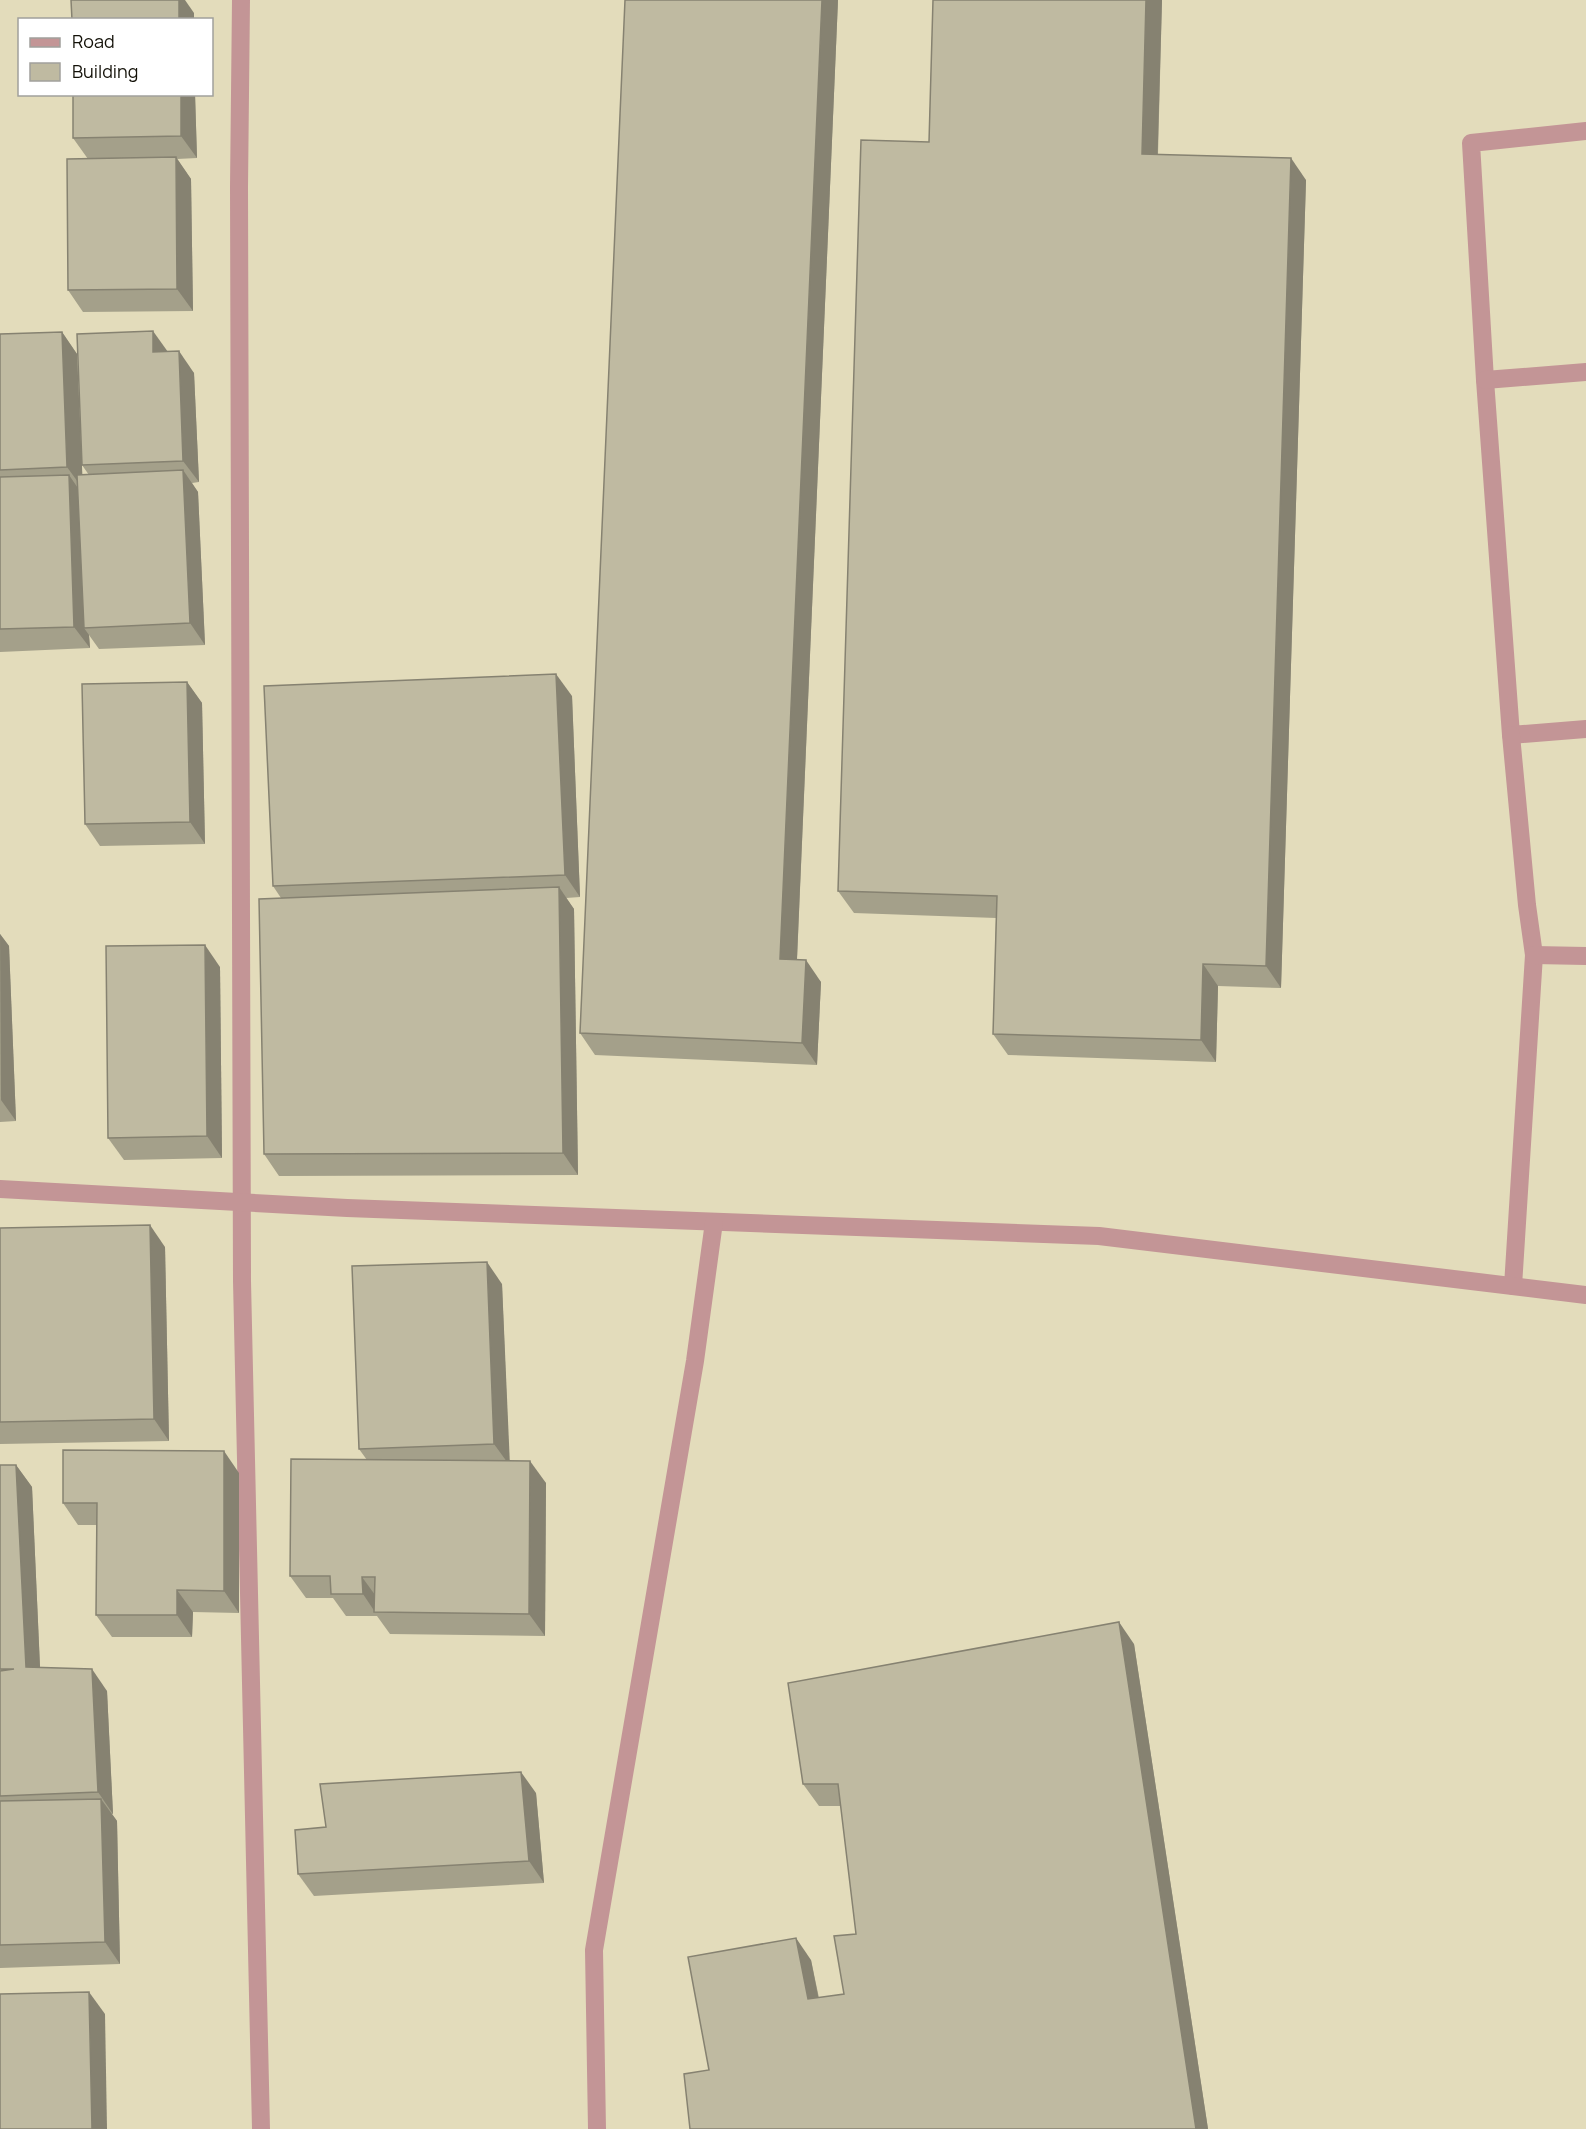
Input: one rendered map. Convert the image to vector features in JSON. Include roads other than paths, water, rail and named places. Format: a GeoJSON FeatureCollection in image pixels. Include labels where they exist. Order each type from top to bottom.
{"type":"FeatureCollection","features":[{"type":"Feature","properties":{"kind":"street"},"geometry":{"type":"LineString","coordinates":[[242,0],[239,187],[242,1203],[261,2129]]}},
{"type":"Feature","properties":{"kind":"street"},"geometry":{"type":"LineString","coordinates":[[1513,1286],[1534,955],[1511,735],[1485,380],[1471,143],[1586,130]]}},
{"type":"Feature","properties":{"kind":"street"},"geometry":{"type":"LineString","coordinates":[[1485,380],[1586,372]]}},
{"type":"Feature","properties":{"kind":"street"},"geometry":{"type":"LineString","coordinates":[[1511,735],[1586,729]]}},
{"type":"Feature","properties":{"kind":"street"},"geometry":{"type":"LineString","coordinates":[[1534,955],[1586,956]]}},
{"type":"Feature","properties":{"kind":"street"},"geometry":{"type":"LineString","coordinates":[[0,1189],[242,1203],[1099,1236],[1586,1295]]}},
{"type":"Feature","properties":{"kind":"street"},"geometry":{"type":"LineString","coordinates":[[597,2129],[594,1950],[695,1361],[714,1222]]}}]}
